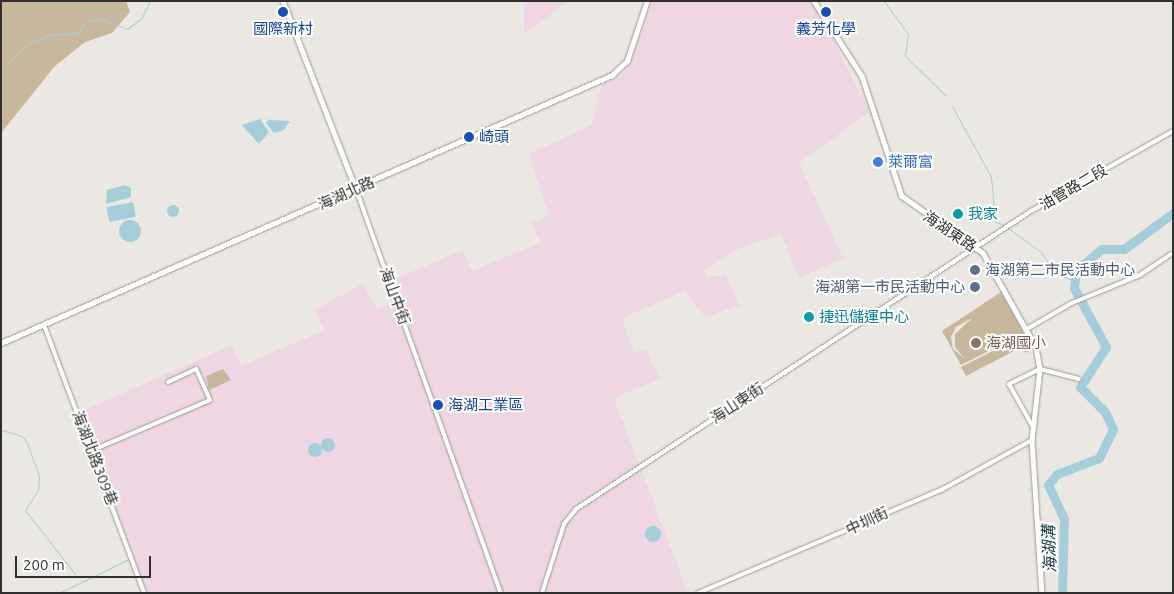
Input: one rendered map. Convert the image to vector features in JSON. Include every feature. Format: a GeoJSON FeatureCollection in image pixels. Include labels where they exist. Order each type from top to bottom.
{"type":"FeatureCollection","features":[{"type":"Feature","properties":{"kind":"street","name":"海山中街"},"geometry":{"type":"LineString","coordinates":[[283,1],[356,189],[501,593]]}},
{"type":"Feature","properties":{"kind":"street","name":"海湖北路"},"geometry":{"type":"LineString","coordinates":[[1,343],[356,189],[612,75],[627,62],[647,1]]}},
{"type":"Feature","properties":{"kind":"street","name":"海湖東路"},"geometry":{"type":"LineString","coordinates":[[814,1],[862,76],[902,196],[988,258],[1038,353],[1040,369],[1032,440],[1042,593]]}},
{"type":"Feature","properties":{"kind":"street","name":"油管路二段"},"geometry":{"type":"LineString","coordinates":[[976,248],[1173,131]]}},
{"type":"Feature","properties":{"kind":"street","name":"海山東街"},"geometry":{"type":"LineString","coordinates":[[542,593],[564,524],[576,508],[976,248]]}},
{"type":"Feature","properties":{"kind":"street"},"geometry":{"type":"LineString","coordinates":[[1025,330],[1086,296],[1127,282],[1173,253]]}},
{"type":"Feature","properties":{"kind":"street","name":"海湖北路309巷"},"geometry":{"type":"LineString","coordinates":[[44,325],[144,593]]}},
{"type":"Feature","properties":{"kind":"street"},"geometry":{"type":"LineString","coordinates":[[92,450],[210,400],[196,369],[168,382]]}},
{"type":"Feature","properties":{"kind":"street"},"geometry":{"type":"LineString","coordinates":[[1032,427],[1009,384],[1040,369],[1079,379]]}},
{"type":"Feature","properties":{"kind":"street","name":"中圳街"},"geometry":{"type":"LineString","coordinates":[[698,593],[941,490],[1032,440]]}},
{"type":"Feature","properties":{"kind":"shaded area"},"geometry":{"type":"Polygon","coordinates":[[[1,1],[126,1],[130,12],[112,33],[85,42],[55,66],[1,133],[1,1]]]}},
{"type":"Feature","properties":{"kind":"shaded area"},"geometry":{"type":"Polygon","coordinates":[[[524,1],[569,1],[524,34],[524,1]]]}},
{"type":"Feature","properties":{"kind":"shaded area","name":"海湖工業區"},"geometry":{"type":"Polygon","coordinates":[[[653,1],[808,1],[819,12],[870,112],[799,163],[843,258],[799,278],[781,234],[736,250],[705,270],[708,277],[726,275],[739,306],[705,317],[685,291],[622,318],[634,352],[646,350],[660,379],[614,398],[688,593],[147,593],[80,412],[232,345],[241,366],[324,330],[315,309],[363,284],[377,309],[393,302],[385,283],[463,250],[472,271],[540,243],[532,223],[549,215],[529,154],[592,125],[602,84],[620,77],[631,64],[653,1]]]}},
{"type":"Feature","properties":{"kind":"shaded area"},"geometry":{"type":"Polygon","coordinates":[[[1001,292],[1024,333],[961,365],[942,331],[1001,292]],[[972,318],[956,327],[951,337],[953,349],[965,359],[955,347],[955,334],[972,318]]]}},
{"type":"Feature","properties":{"kind":"shaded area"},"geometry":{"type":"Polygon","coordinates":[[[1025,335],[1033,349],[1026,353],[1019,339],[1012,342],[1016,350],[966,376],[961,367],[1025,335]]]}},
{"type":"Feature","properties":{"kind":"shaded area"},"geometry":{"type":"Polygon","coordinates":[[[223,369],[231,380],[209,390],[206,376],[223,369]]]}},
{"type":"Feature","properties":{"kind":"water"},"geometry":{"type":"Polygon","coordinates":[[[260,119],[269,132],[259,144],[242,125],[260,119]]]}},
{"type":"Feature","properties":{"kind":"water"},"geometry":{"type":"Polygon","coordinates":[[[269,119],[290,121],[284,130],[274,133],[266,123],[269,119]]]}},
{"type":"Feature","properties":{"kind":"water"},"geometry":{"type":"Polygon","coordinates":[[[125,185],[131,188],[131,197],[106,204],[107,190],[125,185]]]}},
{"type":"Feature","properties":{"kind":"water"},"geometry":{"type":"Polygon","coordinates":[[[133,202],[136,217],[109,222],[106,207],[133,202]]]}},
{"type":"Feature","properties":{"kind":"water"},"geometry":{"type":"Polygon","coordinates":[[[171,205],[175,205],[179,211],[175,217],[171,217],[167,213],[167,209],[171,205]]]}},
{"type":"Feature","properties":{"kind":"water"},"geometry":{"type":"Polygon","coordinates":[[[130,220],[140,227],[141,231],[134,241],[130,242],[120,235],[119,231],[126,221],[130,220]]]}},
{"type":"Feature","properties":{"kind":"water"},"geometry":{"type":"Polygon","coordinates":[[[328,438],[333,440],[335,445],[333,450],[328,452],[323,450],[321,445],[323,440],[328,438]]]}},
{"type":"Feature","properties":{"kind":"water"},"geometry":{"type":"Polygon","coordinates":[[[315,443],[320,445],[322,450],[320,455],[315,457],[310,455],[308,450],[310,445],[315,443]]]}},
{"type":"Feature","properties":{"kind":"water"},"geometry":{"type":"Polygon","coordinates":[[[650,526],[656,526],[661,531],[659,540],[650,542],[645,537],[645,531],[650,526]]]}},
{"type":"Feature","properties":{"kind":"waterway"},"geometry":{"type":"LineString","coordinates":[[1,70],[29,43],[48,35],[78,33],[85,21],[102,19],[127,29],[141,19],[150,1]]}},
{"type":"Feature","properties":{"kind":"waterway"},"geometry":{"type":"LineString","coordinates":[[884,1],[908,34],[905,56],[945,95]]}},
{"type":"Feature","properties":{"kind":"waterway"},"geometry":{"type":"LineString","coordinates":[[952,106],[991,177],[995,221],[1005,226]]}},
{"type":"Feature","properties":{"kind":"waterway","name":"海湖溝"},"geometry":{"type":"LineString","coordinates":[[1062,593],[1064,519],[1048,485],[1057,474],[1099,458],[1113,429],[1105,412],[1080,387],[1106,347],[1074,288],[1076,271],[1101,249],[1124,249],[1173,213]]}},
{"type":"Feature","properties":{"kind":"waterway"},"geometry":{"type":"LineString","coordinates":[[1008,228],[1041,252],[1056,274],[1075,281]]}},
{"type":"Feature","properties":{"kind":"waterway"},"geometry":{"type":"LineString","coordinates":[[1,430],[22,436],[27,443],[39,476],[38,490],[25,510],[75,574]]}},
{"type":"Feature","properties":{"kind":"waterway"},"geometry":{"type":"LineString","coordinates":[[59,593],[127,560]]}},
{"type":"Feature","properties":{"kind":"place","name":"國際新村"},"geometry":{"type":"Point","coordinates":[283,12]}},
{"type":"Feature","properties":{"kind":"place","name":"義芳化學"},"geometry":{"type":"Point","coordinates":[826,12]}},
{"type":"Feature","properties":{"kind":"place","name":"崎頭"},"geometry":{"type":"Point","coordinates":[469,137]}},
{"type":"Feature","properties":{"kind":"place","name":"萊爾富"},"geometry":{"type":"Point","coordinates":[878,162]}},
{"type":"Feature","properties":{"kind":"place","name":"我家"},"geometry":{"type":"Point","coordinates":[958,214]}},
{"type":"Feature","properties":{"kind":"place","name":"海湖第二市民活動中心"},"geometry":{"type":"Point","coordinates":[975,270]}},
{"type":"Feature","properties":{"kind":"place","name":"海湖第一市民活動中心"},"geometry":{"type":"Point","coordinates":[975,287]}},
{"type":"Feature","properties":{"kind":"place","name":"捷迅儲運中心"},"geometry":{"type":"Point","coordinates":[809,317]}},
{"type":"Feature","properties":{"kind":"place","name":"海湖國小"},"geometry":{"type":"Point","coordinates":[976,343]}},
{"type":"Feature","properties":{"kind":"place","name":"海湖工業區"},"geometry":{"type":"Point","coordinates":[438,405]}}]}
